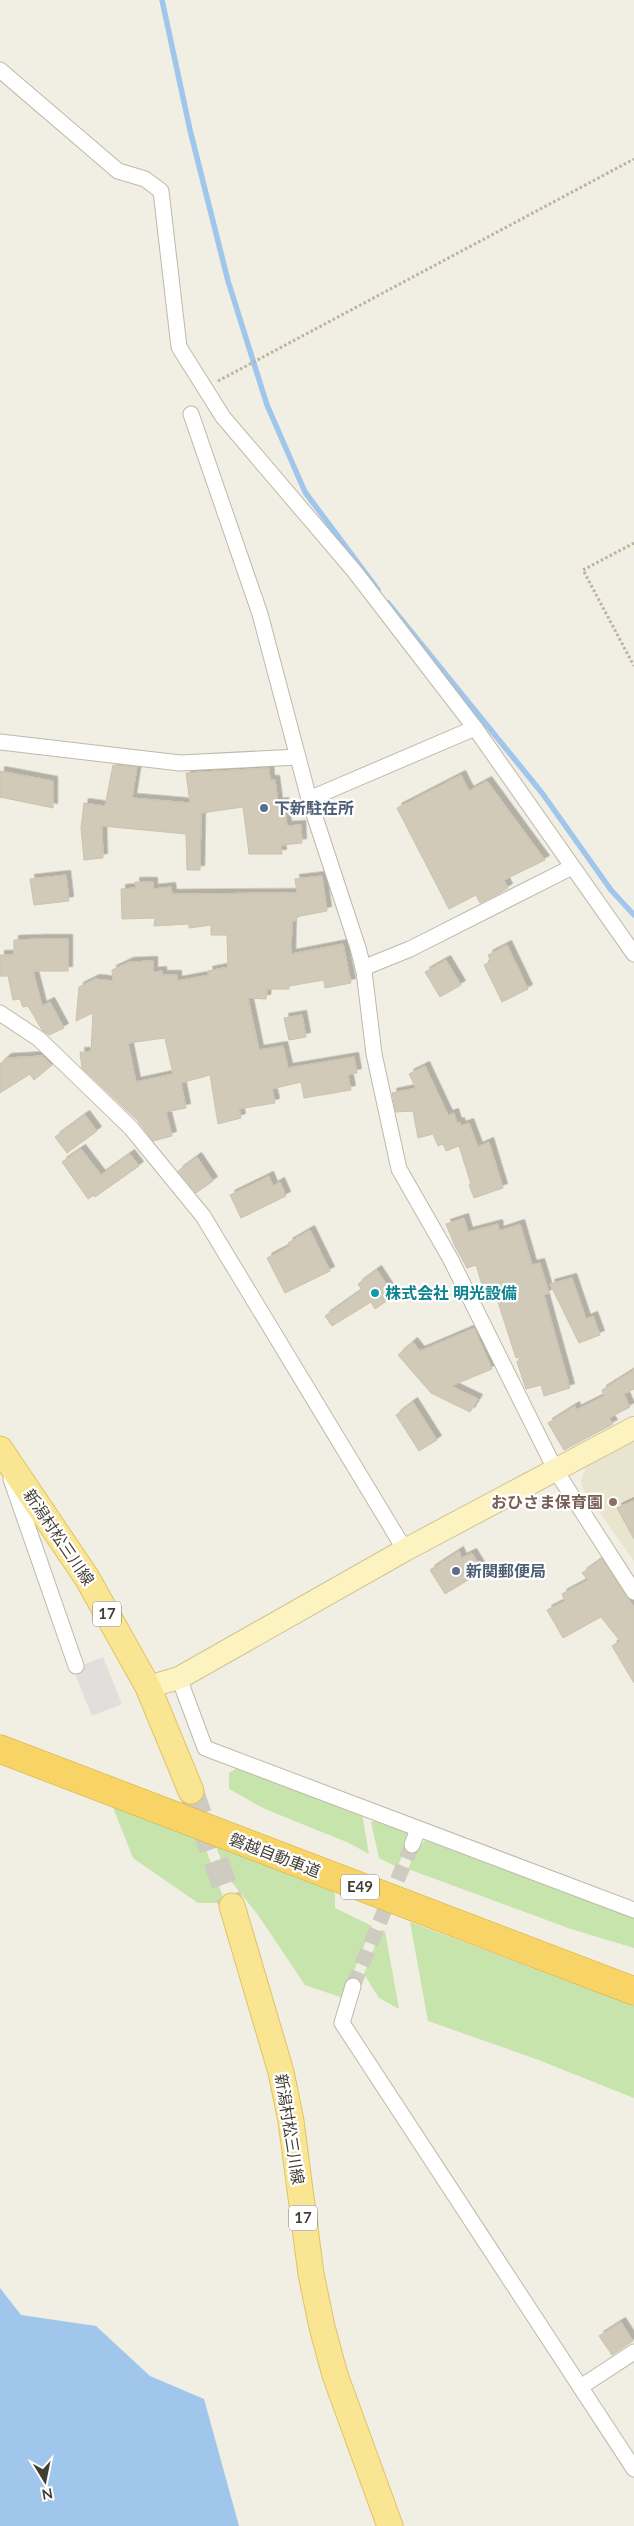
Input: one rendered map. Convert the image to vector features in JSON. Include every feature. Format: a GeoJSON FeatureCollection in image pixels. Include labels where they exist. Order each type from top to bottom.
{"type":"FeatureCollection","features":[{"type":"Feature","properties":{"kind":"highway","name":"磐越自動車道"},"geometry":{"type":"LineString","coordinates":[[0,1749],[634,1991]]}},
{"type":"Feature","properties":{"kind":"main road","name":"新潟村松三川線"},"geometry":{"type":"LineString","coordinates":[[1,1450],[87,1578],[148,1687],[190,1791]]}},
{"type":"Feature","properties":{"kind":"main road","name":"新潟村松三川線"},"geometry":{"type":"LineString","coordinates":[[232,1906],[281,2072],[291,2122],[311,2274],[322,2327],[335,2375],[390,2526]]}},
{"type":"Feature","properties":{"kind":"street"},"geometry":{"type":"LineString","coordinates":[[0,70],[118,171],[145,179],[160,192],[180,347],[223,417],[355,572],[475,728],[634,954]]}},
{"type":"Feature","properties":{"kind":"street"},"geometry":{"type":"LineString","coordinates":[[191,414],[260,614],[309,799],[363,968],[374,1054],[399,1169],[450,1258],[556,1471],[634,1592]]}},
{"type":"Feature","properties":{"kind":"street"},"geometry":{"type":"LineString","coordinates":[[309,799],[475,728]]}},
{"type":"Feature","properties":{"kind":"street"},"geometry":{"type":"LineString","coordinates":[[0,742],[180,763],[298,757]]}},
{"type":"Feature","properties":{"kind":"street"},"geometry":{"type":"LineString","coordinates":[[363,968],[410,949],[572,867]]}},
{"type":"Feature","properties":{"kind":"street"},"geometry":{"type":"LineString","coordinates":[[0,1013],[39,1039],[131,1128],[203,1216],[405,1550]]}},
{"type":"Feature","properties":{"kind":"street"},"geometry":{"type":"LineString","coordinates":[[148,1687],[179,1678],[405,1550],[634,1428]]}},
{"type":"Feature","properties":{"kind":"street"},"geometry":{"type":"LineString","coordinates":[[1,1450],[76,1666]]}},
{"type":"Feature","properties":{"kind":"street"},"geometry":{"type":"LineString","coordinates":[[179,1678],[205,1748],[634,1910]]}},
{"type":"Feature","properties":{"kind":"street"},"geometry":{"type":"LineString","coordinates":[[412,1845],[418,1829]]}},
{"type":"Feature","properties":{"kind":"street"},"geometry":{"type":"LineString","coordinates":[[353,1986],[342,2023],[582,2386],[634,2469]]}},
{"type":"Feature","properties":{"kind":"street"},"geometry":{"type":"LineString","coordinates":[[582,2386],[634,2352]]}},
{"type":"Feature","properties":{"kind":"path"},"geometry":{"type":"LineString","coordinates":[[205,388],[634,159]]}},
{"type":"Feature","properties":{"kind":"path"},"geometry":{"type":"LineString","coordinates":[[634,543],[583,570],[634,666]]}},
{"type":"Feature","properties":{"kind":"shaded area","name":"おひさま保育園"},"geometry":{"type":"Polygon","coordinates":[[[634,1441],[634,1561],[582,1487],[581,1481],[586,1467],[634,1441]]]}},
{"type":"Feature","properties":{"kind":"shaded area"},"geometry":{"type":"Polygon","coordinates":[[[103,1657],[122,1704],[92,1716],[73,1669],[103,1657]]]}},
{"type":"Feature","properties":{"kind":"green space"},"geometry":{"type":"Polygon","coordinates":[[[240,1766],[362,1814],[369,1854],[349,1843],[265,1809],[229,1789],[229,1773],[240,1766]]]}},
{"type":"Feature","properties":{"kind":"green space"},"geometry":{"type":"Polygon","coordinates":[[[109,1797],[202,1838],[225,1903],[198,1903],[133,1858],[109,1797]]]}},
{"type":"Feature","properties":{"kind":"green space"},"geometry":{"type":"Polygon","coordinates":[[[379,1820],[407,1830],[407,1846],[397,1867],[379,1858],[371,1822],[379,1820]]]}},
{"type":"Feature","properties":{"kind":"green space"},"geometry":{"type":"Polygon","coordinates":[[[213,1838],[330,1886],[335,1895],[335,1908],[372,1926],[343,1998],[305,1985],[258,1915],[227,1876],[213,1838]]]}},
{"type":"Feature","properties":{"kind":"green space"},"geometry":{"type":"Polygon","coordinates":[[[427,1838],[634,1916],[634,1948],[571,1929],[408,1869],[416,1850],[427,1838]]]}},
{"type":"Feature","properties":{"kind":"green space"},"geometry":{"type":"Polygon","coordinates":[[[410,1922],[634,2006],[634,2098],[536,2059],[428,2021],[410,1922]]]}},
{"type":"Feature","properties":{"kind":"green space"},"geometry":{"type":"Polygon","coordinates":[[[381,1930],[385,1931],[399,2009],[379,1998],[364,1974],[381,1930]]]}},
{"type":"Feature","properties":{"kind":"water"},"geometry":{"type":"Polygon","coordinates":[[[0,2288],[21,2315],[96,2326],[150,2376],[204,2399],[239,2526],[0,2526],[0,2288]]]}},
{"type":"Feature","properties":{"kind":"building"},"geometry":{"type":"Polygon","coordinates":[[[113,765],[137,767],[132,798],[190,803],[186,773],[269,768],[270,780],[275,780],[278,803],[284,802],[287,826],[301,825],[302,843],[281,845],[282,854],[249,854],[243,807],[201,813],[200,870],[187,870],[186,834],[102,826],[103,858],[84,860],[81,828],[84,803],[105,806],[113,765]]]}},
{"type":"Feature","properties":{"kind":"building"},"geometry":{"type":"Polygon","coordinates":[[[0,771],[53,781],[53,808],[0,797],[0,771]]]}},
{"type":"Feature","properties":{"kind":"building"},"geometry":{"type":"Polygon","coordinates":[[[461,775],[469,791],[487,781],[545,860],[504,880],[508,888],[496,895],[480,903],[476,895],[449,909],[397,808],[461,775]]]}},
{"type":"Feature","properties":{"kind":"building"},"geometry":{"type":"Polygon","coordinates":[[[66,875],[69,901],[34,905],[30,879],[66,875]]]}},
{"type":"Feature","properties":{"kind":"building"},"geometry":{"type":"Polygon","coordinates":[[[322,876],[327,911],[295,917],[295,921],[292,921],[291,954],[343,944],[351,983],[325,988],[324,980],[289,986],[289,989],[267,989],[266,999],[248,998],[259,1050],[283,1046],[288,1068],[354,1057],[357,1073],[348,1075],[351,1090],[304,1098],[301,1082],[272,1089],[275,1103],[239,1109],[241,1118],[218,1124],[210,1075],[181,1083],[186,1108],[166,1112],[172,1136],[153,1141],[138,1121],[82,1068],[80,1052],[91,1052],[93,1013],[76,1021],[79,987],[95,979],[113,981],[112,970],[129,962],[153,961],[153,972],[162,971],[162,975],[177,975],[177,981],[209,975],[208,971],[228,967],[227,935],[211,935],[211,925],[189,928],[189,924],[154,926],[155,918],[122,919],[121,889],[136,888],[135,882],[153,882],[153,889],[171,887],[172,894],[297,893],[295,879],[322,876]],[[165,1038],[128,1043],[136,1082],[173,1074],[165,1038]]]}},
{"type":"Feature","properties":{"kind":"building"},"geometry":{"type":"Polygon","coordinates":[[[68,939],[68,971],[33,971],[42,1006],[50,1002],[64,1028],[49,1035],[42,1030],[28,1006],[23,1007],[20,999],[13,1000],[8,976],[0,976],[0,955],[14,955],[14,940],[68,939]]]}},
{"type":"Feature","properties":{"kind":"building"},"geometry":{"type":"Polygon","coordinates":[[[507,945],[528,989],[502,1002],[484,965],[491,961],[488,955],[507,945]]]}},
{"type":"Feature","properties":{"kind":"building"},"geometry":{"type":"Polygon","coordinates":[[[446,960],[461,985],[440,997],[425,972],[446,960]]]}},
{"type":"Feature","properties":{"kind":"building"},"geometry":{"type":"Polygon","coordinates":[[[302,1015],[306,1037],[289,1040],[284,1018],[302,1015]]]}},
{"type":"Feature","properties":{"kind":"building"},"geometry":{"type":"Polygon","coordinates":[[[43,1056],[52,1065],[34,1080],[30,1074],[0,1093],[0,1064],[7,1058],[43,1056]]]}},
{"type":"Feature","properties":{"kind":"building"},"geometry":{"type":"Polygon","coordinates":[[[425,1066],[448,1115],[454,1113],[457,1123],[460,1122],[461,1126],[469,1123],[478,1147],[489,1142],[503,1188],[474,1198],[459,1146],[446,1151],[443,1144],[438,1146],[433,1134],[418,1138],[413,1111],[396,1112],[392,1093],[416,1088],[409,1074],[425,1066]]]}},
{"type":"Feature","properties":{"kind":"building"},"geometry":{"type":"Polygon","coordinates":[[[85,1115],[97,1131],[67,1153],[55,1137],[85,1115]]]}},
{"type":"Feature","properties":{"kind":"building"},"geometry":{"type":"Polygon","coordinates":[[[81,1149],[101,1175],[130,1154],[139,1166],[95,1197],[94,1195],[88,1199],[62,1162],[81,1149]]]}},
{"type":"Feature","properties":{"kind":"building"},"geometry":{"type":"Polygon","coordinates":[[[197,1157],[213,1181],[196,1193],[178,1171],[197,1157]]]}},
{"type":"Feature","properties":{"kind":"building"},"geometry":{"type":"Polygon","coordinates":[[[269,1176],[273,1186],[280,1182],[286,1196],[241,1218],[230,1195],[269,1176]]]}},
{"type":"Feature","properties":{"kind":"building"},"geometry":{"type":"Polygon","coordinates":[[[464,1218],[468,1232],[498,1224],[499,1231],[520,1224],[532,1265],[540,1263],[549,1293],[544,1295],[570,1388],[544,1396],[541,1385],[526,1389],[517,1362],[521,1356],[516,1358],[497,1299],[487,1302],[476,1265],[467,1268],[446,1224],[464,1218]]]}},
{"type":"Feature","properties":{"kind":"building"},"geometry":{"type":"Polygon","coordinates":[[[310,1230],[330,1271],[285,1293],[267,1258],[290,1246],[288,1243],[310,1230]]]}},
{"type":"Feature","properties":{"kind":"building","name":"株式会社 明光設備"},"geometry":{"type":"Polygon","coordinates":[[[377,1270],[394,1296],[375,1309],[371,1302],[332,1326],[325,1316],[362,1290],[358,1284],[377,1270]]]}},
{"type":"Feature","properties":{"kind":"building"},"geometry":{"type":"Polygon","coordinates":[[[572,1278],[586,1319],[593,1316],[600,1335],[579,1343],[550,1284],[572,1278]]]}},
{"type":"Feature","properties":{"kind":"building"},"geometry":{"type":"Polygon","coordinates":[[[474,1328],[492,1369],[451,1386],[478,1399],[470,1412],[431,1393],[398,1355],[413,1342],[420,1351],[474,1328]]]}},
{"type":"Feature","properties":{"kind":"building"},"geometry":{"type":"Polygon","coordinates":[[[634,1370],[634,1389],[624,1394],[630,1407],[609,1418],[613,1424],[564,1450],[548,1423],[575,1406],[576,1410],[604,1396],[602,1390],[634,1370]]]}},
{"type":"Feature","properties":{"kind":"building"},"geometry":{"type":"Polygon","coordinates":[[[413,1402],[437,1440],[419,1451],[396,1415],[413,1402]]]}},
{"type":"Feature","properties":{"kind":"building"},"geometry":{"type":"Polygon","coordinates":[[[634,1500],[634,1539],[617,1508],[634,1500]]]}},
{"type":"Feature","properties":{"kind":"building"},"geometry":{"type":"Polygon","coordinates":[[[459,1551],[462,1558],[472,1553],[483,1571],[445,1594],[430,1570],[459,1551]]]}},
{"type":"Feature","properties":{"kind":"building"},"geometry":{"type":"Polygon","coordinates":[[[602,1559],[634,1607],[634,1683],[612,1646],[620,1641],[601,1617],[563,1638],[547,1610],[565,1601],[562,1594],[588,1580],[582,1573],[602,1559]]]}},
{"type":"Feature","properties":{"kind":"building"},"geometry":{"type":"Polygon","coordinates":[[[621,2322],[633,2341],[612,2355],[599,2336],[621,2322]]]}},
{"type":"Feature","properties":{"kind":"waterway"},"geometry":{"type":"LineString","coordinates":[[162,0],[190,130],[228,281],[267,405],[305,492],[378,590]]}},
{"type":"Feature","properties":{"kind":"waterway"},"geometry":{"type":"LineString","coordinates":[[388,603],[542,793],[611,890],[634,915]]}},
{"type":"Feature","properties":{"kind":"tunnel"},"geometry":{"type":"LineString","coordinates":[[191,1791],[232,1906]]}},
{"type":"Feature","properties":{"kind":"tunnel"},"geometry":{"type":"LineString","coordinates":[[353,1986],[412,1845]]}},
{"type":"Feature","properties":{"kind":"place","name":"下新駐在所"},"geometry":{"type":"Point","coordinates":[264,808]}},
{"type":"Feature","properties":{"kind":"place","name":"株式会社 明光設備"},"geometry":{"type":"Point","coordinates":[375,1293]}},
{"type":"Feature","properties":{"kind":"place","name":"おひさま保育園"},"geometry":{"type":"Point","coordinates":[613,1502]}},
{"type":"Feature","properties":{"kind":"place","name":"新関郵便局"},"geometry":{"type":"Point","coordinates":[456,1571]}}]}
